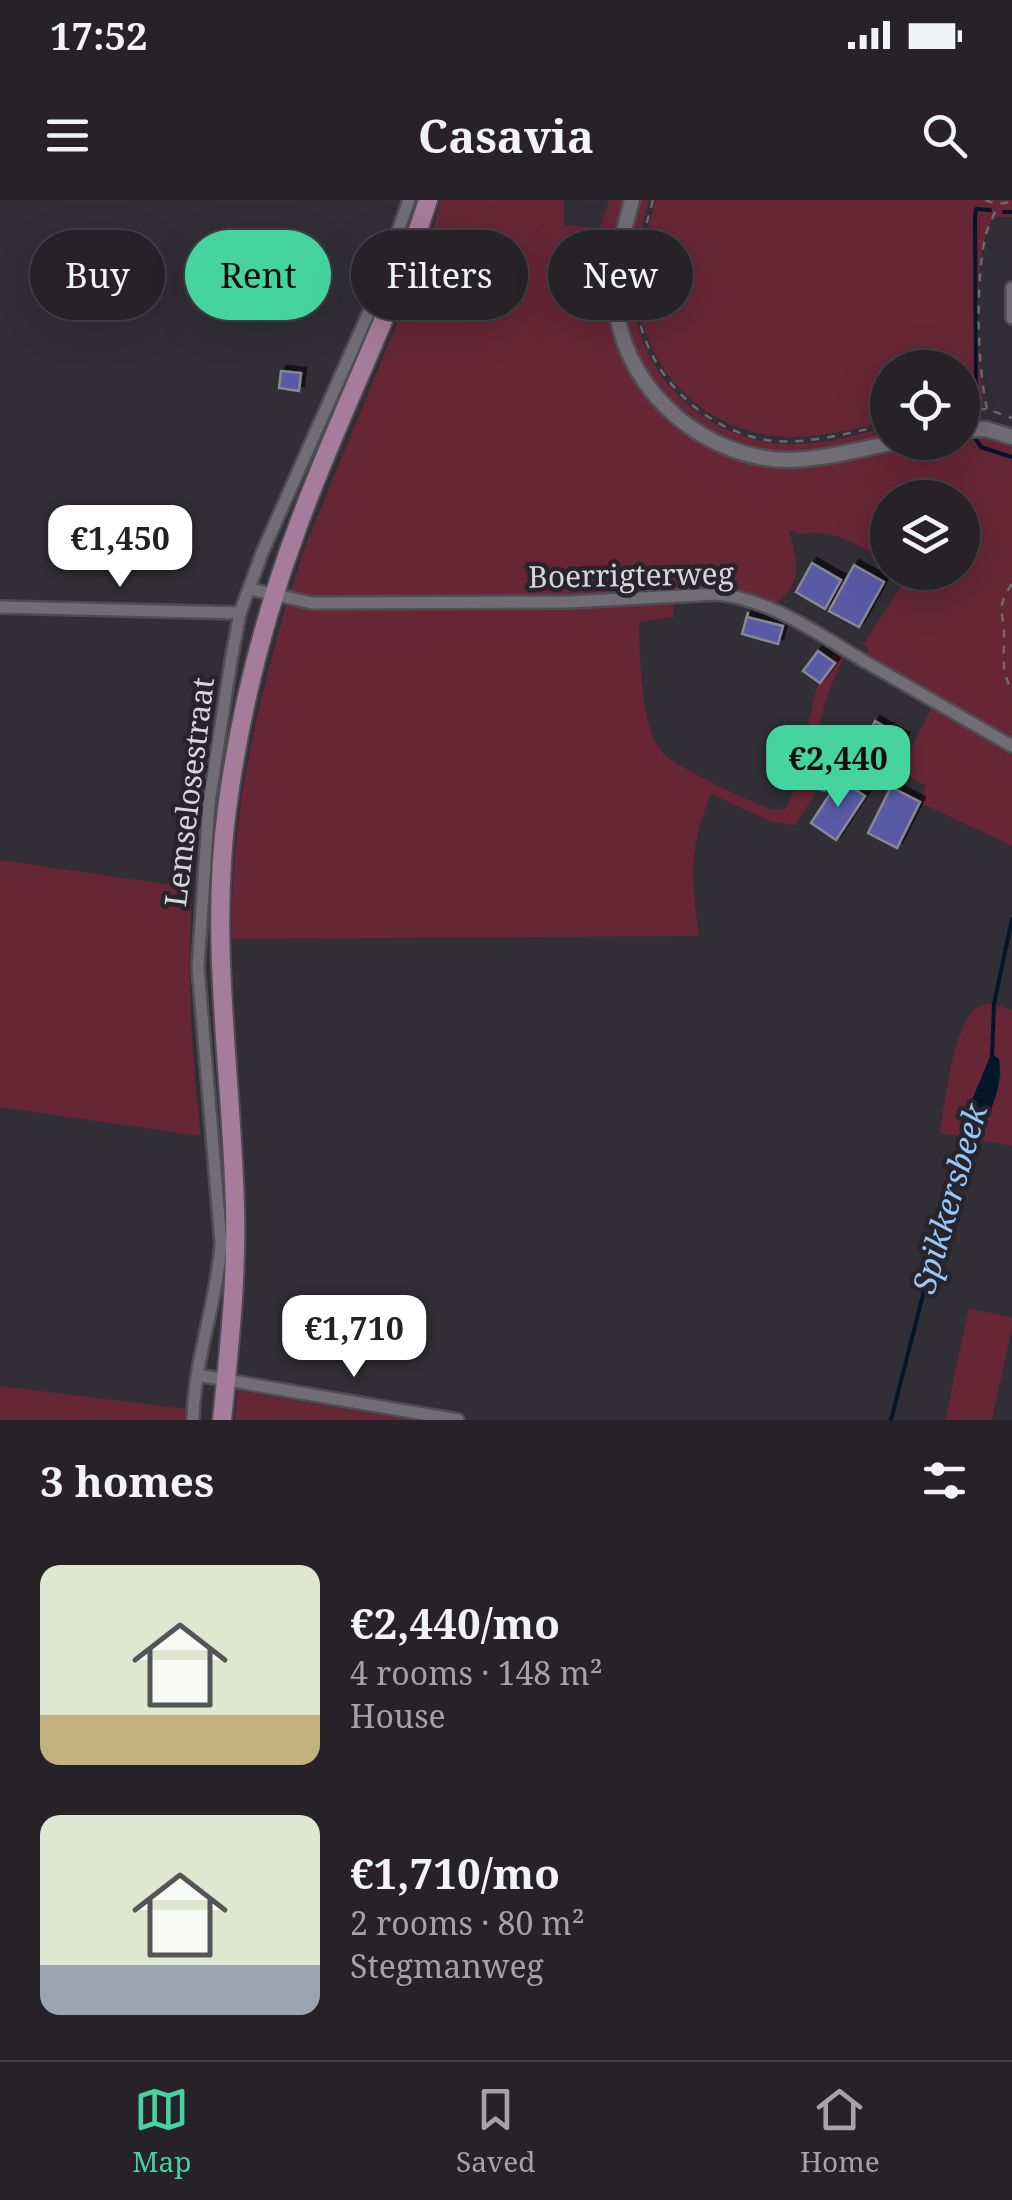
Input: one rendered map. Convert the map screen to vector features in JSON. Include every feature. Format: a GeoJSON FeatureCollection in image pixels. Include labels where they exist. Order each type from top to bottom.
{"type":"FeatureCollection","features":[{"type":"Feature","properties":{"kind":"main road"},"geometry":{"type":"LineString","coordinates":[[222,1420],[236,1223],[220,992],[222,853],[241,719],[273,595],[300,520],[392,302],[428,200]]}},
{"type":"Feature","properties":{"kind":"street","name":"Lemselosestraat"},"geometry":{"type":"LineString","coordinates":[[193,1420],[197,1375],[219,1274],[220,1243],[201,1030],[198,967],[202,889],[209,803],[240,613],[331,392],[372,305],[410,200]]}},
{"type":"Feature","properties":{"kind":"street"},"geometry":{"type":"LineString","coordinates":[[632,200],[616,266],[617,313],[632,359],[656,398],[676,417],[734,452],[768,458],[815,458],[870,447]]}},
{"type":"Feature","properties":{"kind":"street"},"geometry":{"type":"LineString","coordinates":[[1012,288],[1012,318]]}},
{"type":"Feature","properties":{"kind":"street"},"geometry":{"type":"LineString","coordinates":[[980,429],[1012,437]]}},
{"type":"Feature","properties":{"kind":"street","name":"Boerrigterweg"},"geometry":{"type":"LineString","coordinates":[[250,589],[312,603],[568,602],[738,596],[758,601],[1012,746]]}},
{"type":"Feature","properties":{"kind":"street"},"geometry":{"type":"LineString","coordinates":[[0,608],[240,613]]}},
{"type":"Feature","properties":{"kind":"street"},"geometry":{"type":"LineString","coordinates":[[197,1375],[458,1420]]}},
{"type":"Feature","properties":{"kind":"path"},"geometry":{"type":"LineString","coordinates":[[653,200],[636,263],[636,294],[650,352],[684,399],[721,424],[746,435],[774,440],[808,440],[870,428]]}},
{"type":"Feature","properties":{"kind":"path"},"geometry":{"type":"LineString","coordinates":[[985,200],[997,204],[1012,202]]}},
{"type":"Feature","properties":{"kind":"path"},"geometry":{"type":"LineString","coordinates":[[987,410],[980,376],[982,272],[987,230],[997,204]]}},
{"type":"Feature","properties":{"kind":"path"},"geometry":{"type":"LineString","coordinates":[[980,410],[1012,418]]}},
{"type":"Feature","properties":{"kind":"path"},"geometry":{"type":"LineString","coordinates":[[1012,585],[1002,599],[999,613],[1004,636],[1002,673],[1012,691]]}},
{"type":"Feature","properties":{"kind":"shaded area"},"geometry":{"type":"Polygon","coordinates":[[[440,200],[564,200],[564,225],[600,228],[609,200],[627,200],[623,230],[548,230],[548,320],[614,320],[667,416],[691,436],[721,452],[817,464],[870,454],[870,460],[980,460],[980,434],[1012,444],[1012,743],[864,657],[869,649],[863,645],[899,590],[980,590],[980,480],[870,480],[870,552],[836,536],[789,530],[795,579],[775,605],[751,596],[314,601],[290,593],[305,547],[398,320],[528,320],[528,230],[432,230],[440,200]]]}},
{"type":"Feature","properties":{"kind":"shaded area"},"geometry":{"type":"Polygon","coordinates":[[[638,200],[649,200],[642,230],[631,230],[638,200]]]}},
{"type":"Feature","properties":{"kind":"shaded area"},"geometry":{"type":"Polygon","coordinates":[[[656,200],[1012,200],[1012,217],[993,217],[981,256],[979,350],[870,350],[870,425],[801,437],[761,434],[734,425],[709,413],[669,376],[654,352],[643,320],[693,320],[693,230],[648,230],[656,200]]]}},
{"type":"Feature","properties":{"kind":"shaded area"},"geometry":{"type":"Polygon","coordinates":[[[625,320],[637,320],[647,350],[680,398],[729,431],[788,444],[870,432],[870,443],[805,455],[772,454],[739,446],[681,413],[639,361],[625,320]]]}},
{"type":"Feature","properties":{"kind":"shaded area"},"geometry":{"type":"Polygon","coordinates":[[[980,364],[984,407],[980,407],[980,364]]]}},
{"type":"Feature","properties":{"kind":"shaded area"},"geometry":{"type":"Polygon","coordinates":[[[673,599],[673,617],[639,622],[643,690],[655,741],[662,752],[681,766],[773,810],[785,809],[794,791],[818,681],[835,649],[845,655],[831,687],[819,732],[822,783],[795,825],[772,822],[711,794],[698,832],[693,864],[699,936],[232,939],[235,854],[246,770],[286,606],[408,607],[673,599]]]}},
{"type":"Feature","properties":{"kind":"shaded area"},"geometry":{"type":"Polygon","coordinates":[[[932,706],[1012,753],[1012,846],[919,802],[926,786],[900,772],[932,706]]]}},
{"type":"Feature","properties":{"kind":"shaded area"},"geometry":{"type":"Polygon","coordinates":[[[0,860],[192,888],[191,1013],[201,1136],[0,1107],[0,860]]]}},
{"type":"Feature","properties":{"kind":"shaded area"},"geometry":{"type":"Polygon","coordinates":[[[994,1004],[1012,1010],[1012,1146],[940,1133],[963,1027],[979,1006],[994,1004]],[[992,1054],[965,1116],[974,1125],[988,1117],[1001,1076],[999,1059],[992,1054]]]}},
{"type":"Feature","properties":{"kind":"shaded area"},"geometry":{"type":"Polygon","coordinates":[[[969,1309],[1012,1317],[1012,1328],[992,1420],[945,1420],[969,1309]]]}},
{"type":"Feature","properties":{"kind":"shaded area"},"geometry":{"type":"Polygon","coordinates":[[[0,1386],[186,1409],[184,1420],[0,1420],[0,1386]]]}},
{"type":"Feature","properties":{"kind":"shaded area"},"geometry":{"type":"Polygon","coordinates":[[[238,1390],[262,1395],[411,1420],[235,1420],[238,1390]]]}},
{"type":"Feature","properties":{"kind":"water"},"geometry":{"type":"Polygon","coordinates":[[[991,1054],[999,1059],[1000,1067],[994,1102],[988,1117],[965,1128],[965,1117],[991,1054]]]}},
{"type":"Feature","properties":{"kind":"building"},"geometry":{"type":"Polygon","coordinates":[[[281,371],[301,373],[299,391],[279,388],[281,371]]]}},
{"type":"Feature","properties":{"kind":"building"},"geometry":{"type":"Polygon","coordinates":[[[812,563],[841,580],[825,609],[796,592],[812,563]]]}},
{"type":"Feature","properties":{"kind":"building"},"geometry":{"type":"Polygon","coordinates":[[[854,565],[870,574],[870,590],[880,590],[859,627],[829,611],[854,565]]]}},
{"type":"Feature","properties":{"kind":"building"},"geometry":{"type":"Polygon","coordinates":[[[748,612],[747,617],[783,626],[778,644],[742,634],[748,612]]]}},
{"type":"Feature","properties":{"kind":"building"},"geometry":{"type":"Polygon","coordinates":[[[818,651],[835,663],[820,683],[803,671],[818,651]]]}},
{"type":"Feature","properties":{"kind":"building"},"geometry":{"type":"Polygon","coordinates":[[[875,721],[904,738],[898,752],[903,754],[890,779],[877,772],[889,748],[867,738],[875,721]]]}},
{"type":"Feature","properties":{"kind":"building"},"geometry":{"type":"Polygon","coordinates":[[[818,758],[832,761],[825,791],[811,787],[818,758]]]}},
{"type":"Feature","properties":{"kind":"building"},"geometry":{"type":"Polygon","coordinates":[[[840,779],[865,796],[836,840],[811,823],[840,779]]]}},
{"type":"Feature","properties":{"kind":"building"},"geometry":{"type":"Polygon","coordinates":[[[891,787],[920,802],[897,848],[868,833],[891,787]]]}},
{"type":"Feature","properties":{"kind":"waterway"},"geometry":{"type":"LineString","coordinates":[[976,350],[975,217],[976,209],[990,210]]}},
{"type":"Feature","properties":{"kind":"waterway"},"geometry":{"type":"LineString","coordinates":[[1004,212],[1012,212]]}},
{"type":"Feature","properties":{"kind":"waterway"},"geometry":{"type":"LineString","coordinates":[[980,446],[1012,457]]}},
{"type":"Feature","properties":{"kind":"waterway","name":"Spikkersbeek"},"geometry":{"type":"LineString","coordinates":[[992,1057],[994,1004],[1012,919]]}},
{"type":"Feature","properties":{"kind":"waterway","name":"Spikkersbeek"},"geometry":{"type":"LineString","coordinates":[[891,1420],[966,1127]]}}]}
